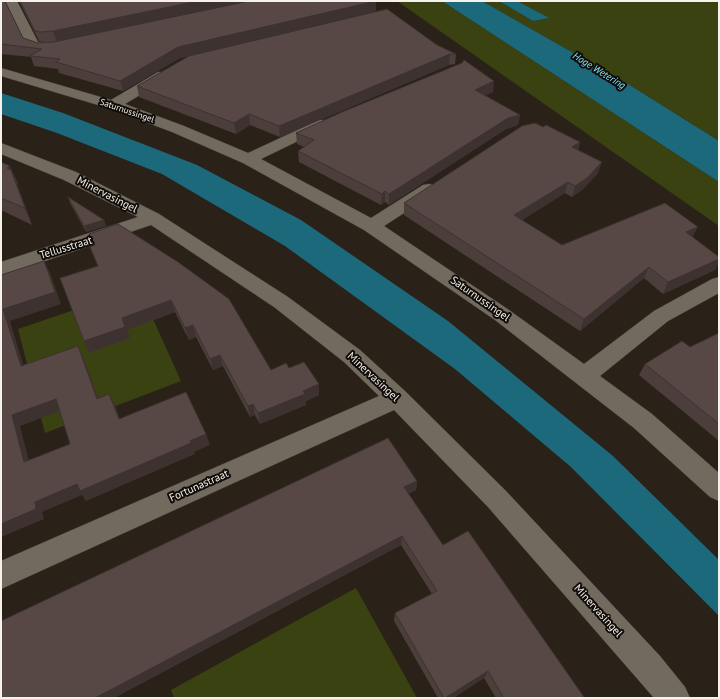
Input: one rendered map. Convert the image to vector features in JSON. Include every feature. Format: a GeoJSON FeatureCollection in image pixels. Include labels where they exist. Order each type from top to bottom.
{"type":"FeatureCollection","features":[{"type":"Feature","properties":{"kind":"street"},"geometry":{"type":"LineString","coordinates":[[10,1],[33,45],[42,48],[72,44]]}},
{"type":"Feature","properties":{"kind":"street"},"geometry":{"type":"LineString","coordinates":[[113,105],[172,70]]}},
{"type":"Feature","properties":{"kind":"street","name":"Saturnussingel"},"geometry":{"type":"LineString","coordinates":[[1,72],[113,105],[178,129],[249,159],[330,202],[371,226],[502,314],[643,421],[719,489]]}},
{"type":"Feature","properties":{"kind":"street"},"geometry":{"type":"LineString","coordinates":[[249,159],[273,146],[337,118]]}},
{"type":"Feature","properties":{"kind":"street","name":"Minervasingel"},"geometry":{"type":"LineString","coordinates":[[1,148],[70,176],[153,218],[281,302],[352,356],[497,499],[649,667],[674,698]]}},
{"type":"Feature","properties":{"kind":"street"},"geometry":{"type":"LineString","coordinates":[[371,226],[440,182]]}},
{"type":"Feature","properties":{"kind":"street","name":"Tellusstraat"},"geometry":{"type":"LineString","coordinates":[[1,268],[119,231],[153,218]]}},
{"type":"Feature","properties":{"kind":"street"},"geometry":{"type":"LineString","coordinates":[[584,377],[661,316],[719,284]]}},
{"type":"Feature","properties":{"kind":"street","name":"Fortunastraat"},"geometry":{"type":"LineString","coordinates":[[1,575],[396,398]]}},
{"type":"Feature","properties":{"kind":"green space"},"geometry":{"type":"Polygon","coordinates":[[[397,1],[442,1],[719,182],[719,226],[397,1]]]}},
{"type":"Feature","properties":{"kind":"green space"},"geometry":{"type":"Polygon","coordinates":[[[482,1],[499,1],[533,21],[548,18],[517,1],[719,1],[719,141],[628,84],[482,1]]]}},
{"type":"Feature","properties":{"kind":"green space"},"geometry":{"type":"Polygon","coordinates":[[[139,288],[181,381],[45,433],[18,329],[139,288]]]}},
{"type":"Feature","properties":{"kind":"green space"},"geometry":{"type":"Polygon","coordinates":[[[356,588],[417,698],[174,698],[171,690],[356,588]]]}},
{"type":"Feature","properties":{"kind":"water","name":"Hoge Wetering"},"geometry":{"type":"Polygon","coordinates":[[[442,1],[482,1],[628,84],[719,141],[719,182],[442,1]]]}},
{"type":"Feature","properties":{"kind":"water"},"geometry":{"type":"Polygon","coordinates":[[[499,1],[517,1],[549,18],[533,21],[499,1]]]}},
{"type":"Feature","properties":{"kind":"water"},"geometry":{"type":"Polygon","coordinates":[[[1,93],[63,113],[197,165],[301,220],[448,321],[613,456],[719,560],[719,616],[571,467],[455,369],[285,246],[162,174],[57,133],[1,114],[1,93]]]}},
{"type":"Feature","properties":{"kind":"building"},"geometry":{"type":"Polygon","coordinates":[[[1,1],[5,1],[23,38],[38,43],[54,42],[249,1],[376,1],[178,47],[120,81],[56,62],[60,59],[30,56],[42,49],[1,44],[1,1]]]}},
{"type":"Feature","properties":{"kind":"building"},"geometry":{"type":"Polygon","coordinates":[[[20,1],[198,1],[53,31],[40,32],[35,31],[20,1]]]}},
{"type":"Feature","properties":{"kind":"building"},"geometry":{"type":"Polygon","coordinates":[[[387,9],[437,45],[456,54],[450,54],[279,126],[249,114],[234,123],[137,86],[189,56],[387,9]]]}},
{"type":"Feature","properties":{"kind":"building"},"geometry":{"type":"Polygon","coordinates":[[[464,60],[494,81],[475,90],[520,115],[508,118],[389,194],[385,191],[382,194],[298,151],[314,140],[296,133],[342,112],[462,63],[464,60]]]}},
{"type":"Feature","properties":{"kind":"building"},"geometry":{"type":"Polygon","coordinates":[[[535,123],[543,127],[546,125],[580,142],[572,147],[602,162],[587,178],[575,186],[568,182],[514,215],[562,245],[665,203],[698,227],[686,232],[719,257],[719,259],[668,282],[649,267],[584,319],[404,203],[522,126],[535,123]]]}},
{"type":"Feature","properties":{"kind":"building"},"geometry":{"type":"Polygon","coordinates":[[[1,162],[10,166],[7,168],[11,170],[25,208],[1,198],[1,162]]]}},
{"type":"Feature","properties":{"kind":"building"},"geometry":{"type":"Polygon","coordinates":[[[68,197],[104,220],[84,226],[68,197]]]}},
{"type":"Feature","properties":{"kind":"building"},"geometry":{"type":"Polygon","coordinates":[[[118,224],[178,262],[229,299],[271,370],[286,363],[289,368],[304,362],[319,384],[303,391],[305,394],[258,413],[253,404],[248,406],[220,355],[210,359],[193,325],[185,328],[171,300],[122,318],[125,327],[84,341],[60,278],[98,266],[90,247],[95,245],[89,234],[118,224]]]}},
{"type":"Feature","properties":{"kind":"building"},"geometry":{"type":"Polygon","coordinates":[[[44,261],[55,292],[3,309],[21,366],[78,346],[97,399],[109,394],[119,419],[186,392],[206,434],[190,441],[191,443],[80,491],[77,484],[35,502],[36,509],[1,524],[1,275],[44,261]],[[56,399],[12,415],[24,462],[70,444],[56,399]]]}},
{"type":"Feature","properties":{"kind":"building"},"geometry":{"type":"Polygon","coordinates":[[[719,333],[719,424],[645,364],[682,341],[690,347],[719,333]]]}},
{"type":"Feature","properties":{"kind":"building"},"geometry":{"type":"Polygon","coordinates":[[[388,438],[417,481],[404,487],[443,545],[468,531],[584,697],[583,698],[504,698],[488,671],[444,698],[395,613],[437,591],[402,536],[95,698],[2,698],[1,621],[388,438]]]}}]}
